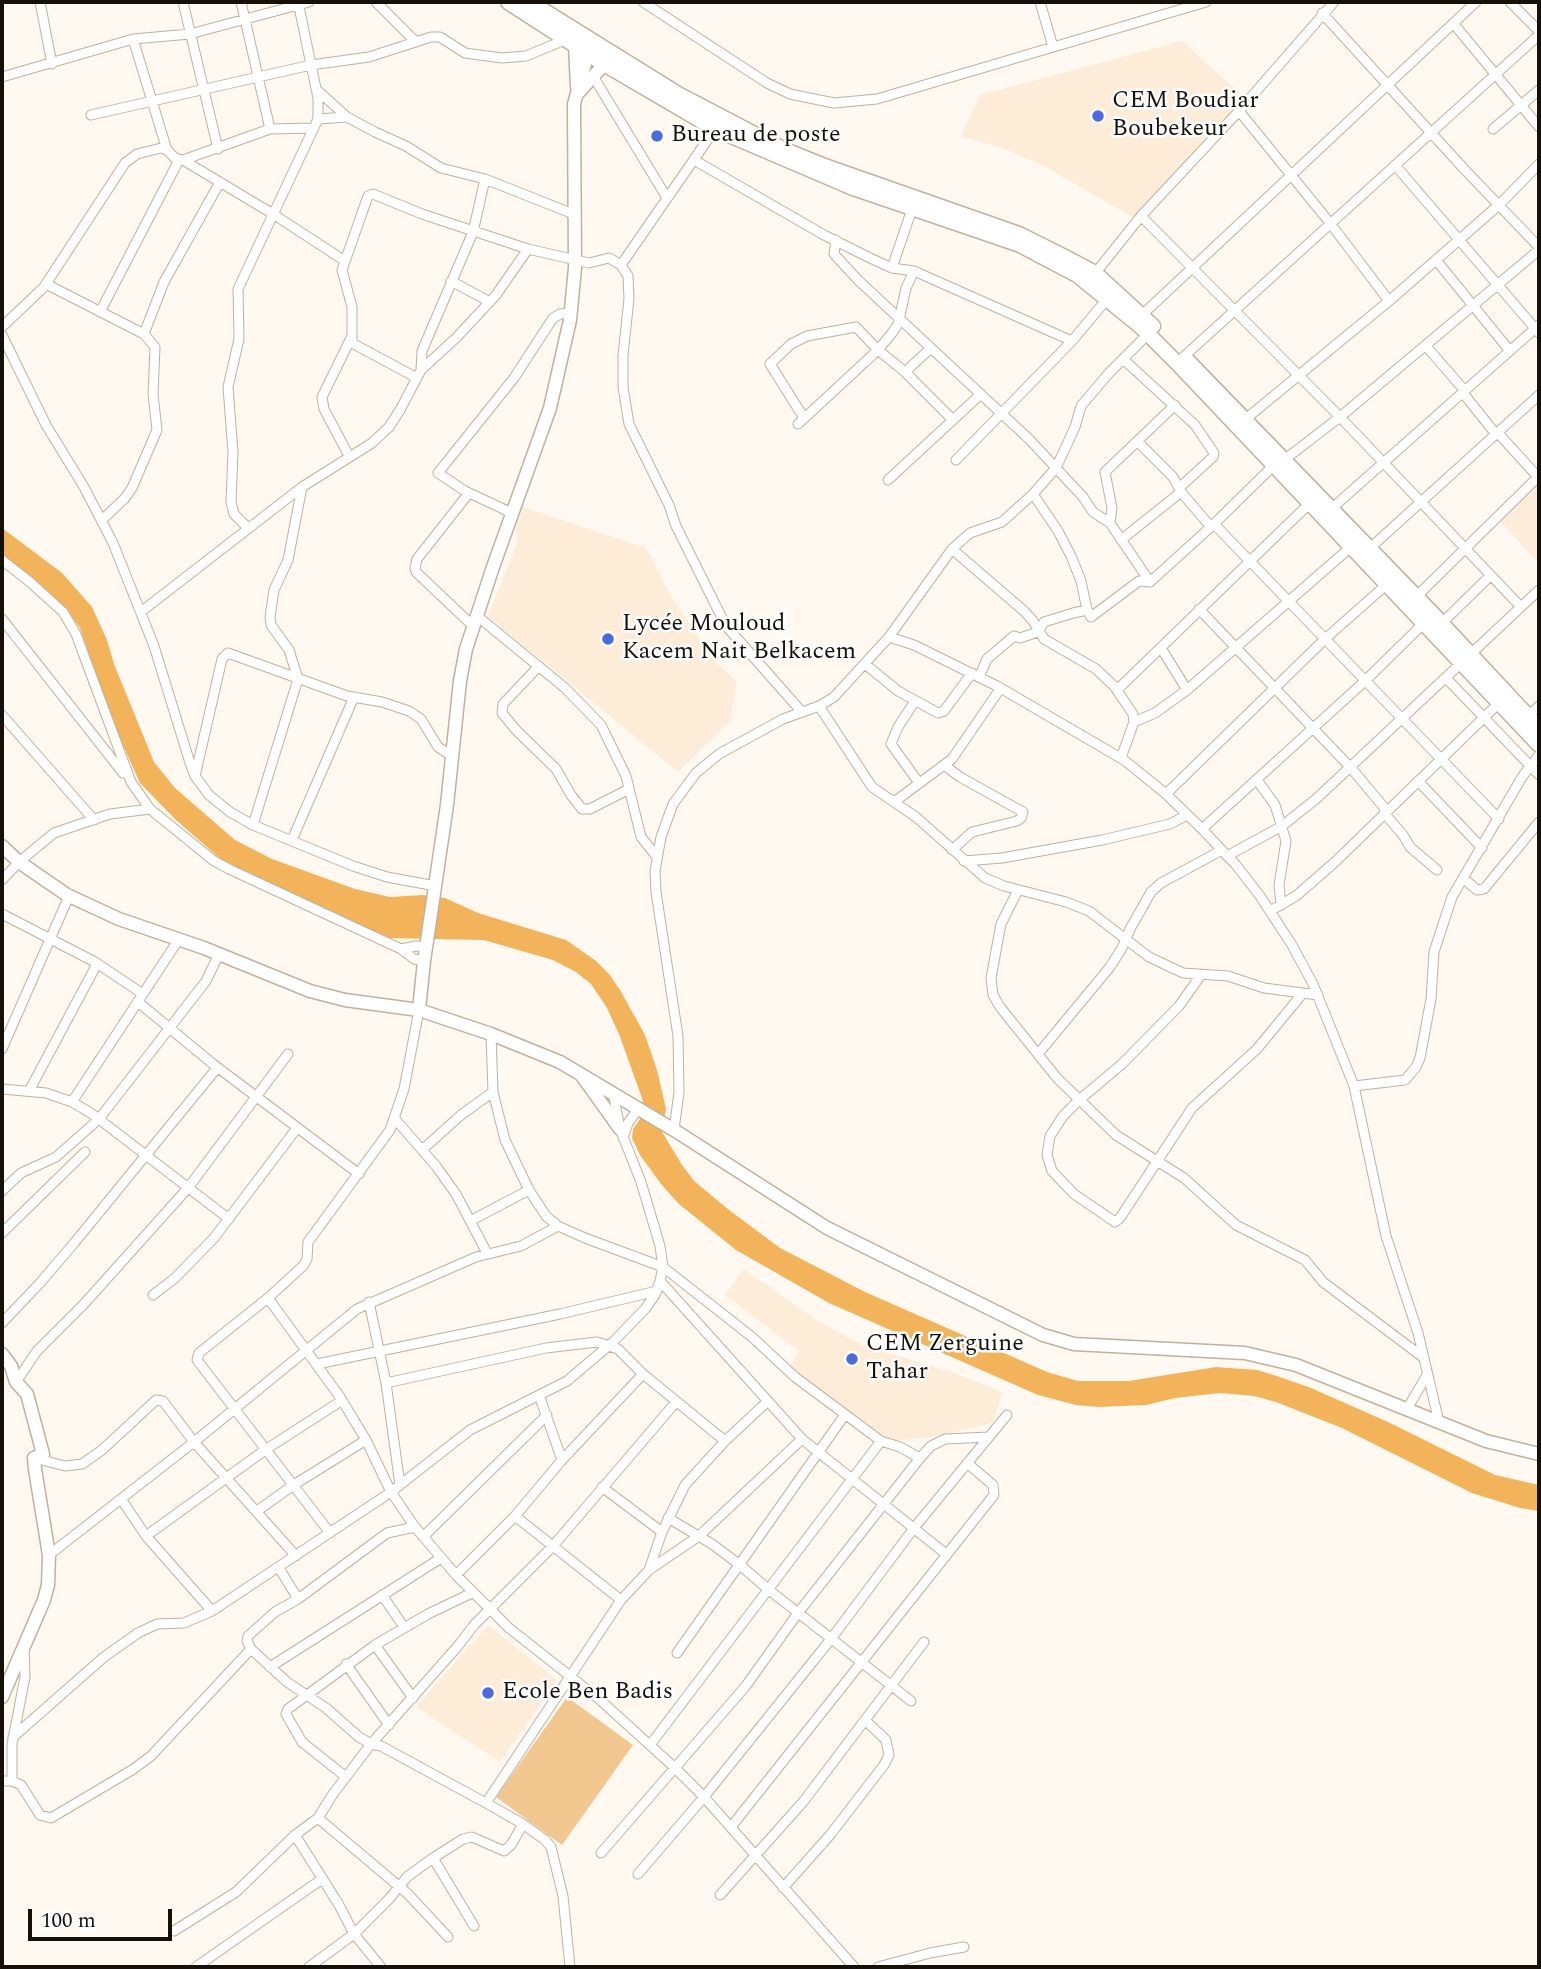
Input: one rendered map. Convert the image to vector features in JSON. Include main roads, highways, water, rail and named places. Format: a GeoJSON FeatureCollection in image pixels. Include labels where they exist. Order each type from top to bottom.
{"type":"FeatureCollection","features":[{"type":"Feature","properties":{"kind":"main road"},"geometry":{"type":"LineString","coordinates":[[508,2],[581,45],[785,150],[1020,245],[1091,278],[1142,315],[1240,424],[1416,597],[1499,704],[1529,716],[1539,745]]}},
{"type":"Feature","properties":{"kind":"main road"},"geometry":{"type":"LineString","coordinates":[[530,2],[581,45]]}},
{"type":"Feature","properties":{"kind":"main road"},"geometry":{"type":"LineString","coordinates":[[419,1010],[460,681],[474,621],[550,408],[564,355],[571,313],[575,259],[574,104],[581,45]]}},
{"type":"Feature","properties":{"kind":"main road"},"geometry":{"type":"LineString","coordinates":[[577,91],[609,58]]}},
{"type":"Feature","properties":{"kind":"main road"},"geometry":{"type":"LineString","coordinates":[[609,58],[715,129],[808,170],[914,203]]}},
{"type":"Feature","properties":{"kind":"main road"},"geometry":{"type":"LineString","coordinates":[[1091,278],[1107,299],[1180,360]]}},
{"type":"Feature","properties":{"kind":"main road"},"geometry":{"type":"LineString","coordinates":[[1279,463],[1310,503],[1386,584],[1432,620]]}},
{"type":"Feature","properties":{"kind":"main road"},"geometry":{"type":"LineString","coordinates":[[1465,659],[1539,728]]}},
{"type":"Feature","properties":{"kind":"main road"},"geometry":{"type":"LineString","coordinates":[[2,846],[19,862],[69,896],[119,919],[180,939],[310,991],[345,1000],[419,1010],[491,1034],[579,1072],[827,1228],[1043,1335],[1074,1344],[1245,1353],[1296,1365],[1486,1441],[1539,1454]]}},
{"type":"Feature","properties":{"kind":"main road"},"geometry":{"type":"LineString","coordinates":[[579,1072],[622,1133]]}},
{"type":"Feature","properties":{"kind":"main road"},"geometry":{"type":"LineString","coordinates":[[2,1354],[11,1366],[16,1382],[26,1394],[43,1454],[34,1458],[49,1555],[48,1585],[2,1698]]}},
{"type":"Feature","properties":{"kind":"place","name":"CEM Boudiar Boubekeur"},"geometry":{"type":"Point","coordinates":[1098,116]}},
{"type":"Feature","properties":{"kind":"place","name":"Bureau de poste"},"geometry":{"type":"Point","coordinates":[657,136]}},
{"type":"Feature","properties":{"kind":"place","name":"Lycée Mouloud Kacem Nait Belkacem"},"geometry":{"type":"Point","coordinates":[608,639]}},
{"type":"Feature","properties":{"kind":"place","name":"CEM Zerguine Tahar"},"geometry":{"type":"Point","coordinates":[852,1359]}},
{"type":"Feature","properties":{"kind":"place","name":"Ecole Ben Badis"},"geometry":{"type":"Point","coordinates":[488,1693]}}]}
